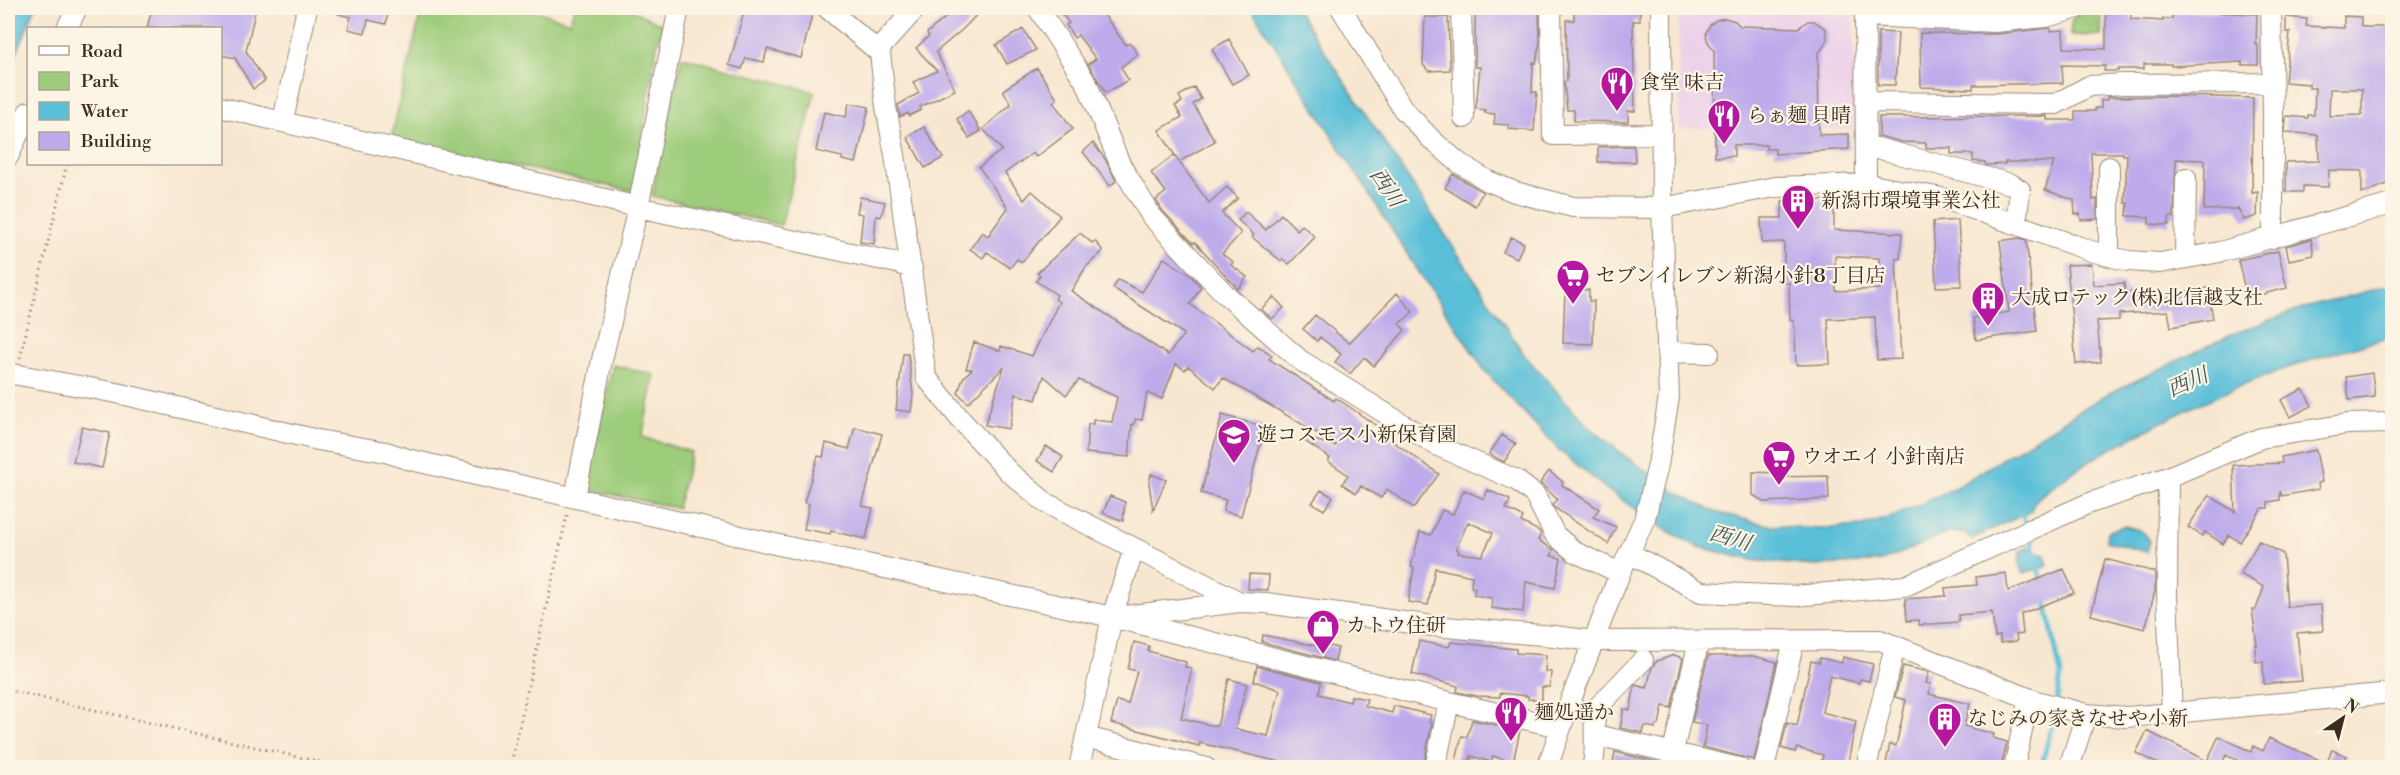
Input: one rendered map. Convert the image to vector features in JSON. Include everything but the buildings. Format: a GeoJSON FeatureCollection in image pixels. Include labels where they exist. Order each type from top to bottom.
{"type":"FeatureCollection","features":[{"type":"Feature","properties":{"kind":"street"},"geometry":{"type":"LineString","coordinates":[[68,27],[77,8]]}},
{"type":"Feature","properties":{"kind":"street"},"geometry":{"type":"LineString","coordinates":[[283,121],[307,8]]}},
{"type":"Feature","properties":{"kind":"street"},"geometry":{"type":"LineString","coordinates":[[575,497],[602,360],[638,207],[679,8]]}},
{"type":"Feature","properties":{"kind":"street"},"geometry":{"type":"LineString","coordinates":[[827,8],[880,53],[926,378],[1009,472],[1046,503],[1240,602]]}},
{"type":"Feature","properties":{"kind":"street"},"geometry":{"type":"LineString","coordinates":[[878,50],[916,8]]}},
{"type":"Feature","properties":{"kind":"street"},"geometry":{"type":"LineString","coordinates":[[1038,8],[1087,84],[1120,164],[1152,217],[1224,293],[1300,360],[1436,445],[1516,480],[1535,495],[1555,535],[1575,552],[1620,573]]}},
{"type":"Feature","properties":{"kind":"street"},"geometry":{"type":"LineString","coordinates":[[1341,8],[1403,109],[1432,140],[1459,163],[1497,184],[1545,201],[1573,207],[1662,208],[1775,187],[1866,184],[1942,198],[2109,256],[2128,261],[2160,262],[2220,252],[2392,204]]}},
{"type":"Feature","properties":{"kind":"street"},"geometry":{"type":"LineString","coordinates":[[1461,8],[1464,118]]}},
{"type":"Feature","properties":{"kind":"street"},"geometry":{"type":"LineString","coordinates":[[1551,8],[1553,135],[1662,134]]}},
{"type":"Feature","properties":{"kind":"street"},"geometry":{"type":"LineString","coordinates":[[1547,768],[1560,727],[1620,573],[1645,518],[1658,465],[1669,397],[1662,208],[1661,8]]}},
{"type":"Feature","properties":{"kind":"street"},"geometry":{"type":"LineString","coordinates":[[1866,184],[1865,12],[1995,22],[2046,17],[2078,8]]}},
{"type":"Feature","properties":{"kind":"street"},"geometry":{"type":"LineString","coordinates":[[2271,8],[2273,237]]}},
{"type":"Feature","properties":{"kind":"street"},"geometry":{"type":"LineString","coordinates":[[1865,102],[2056,104],[2090,86],[2272,83]]}},
{"type":"Feature","properties":{"kind":"street"},"geometry":{"type":"LineString","coordinates":[[222,107],[638,207],[885,260],[912,268]]}},
{"type":"Feature","properties":{"kind":"street"},"geometry":{"type":"LineString","coordinates":[[8,157],[27,114]]}},
{"type":"Feature","properties":{"kind":"street"},"geometry":{"type":"LineString","coordinates":[[1866,145],[2011,184],[2020,190],[2016,224]]}},
{"type":"Feature","properties":{"kind":"street"},"geometry":{"type":"LineString","coordinates":[[2109,167],[2109,256]]}},
{"type":"Feature","properties":{"kind":"street"},"geometry":{"type":"LineString","coordinates":[[2184,258],[2186,178]]}},
{"type":"Feature","properties":{"kind":"street"},"geometry":{"type":"LineString","coordinates":[[1667,352],[1709,353]]}},
{"type":"Feature","properties":{"kind":"street"},"geometry":{"type":"LineString","coordinates":[[11,374],[117,393],[788,547],[1112,617],[1449,702],[1560,727]]}},
{"type":"Feature","properties":{"kind":"street"},"geometry":{"type":"LineString","coordinates":[[1629,553],[1701,592],[1795,596],[1905,586],[2087,504],[2168,477],[2261,438],[2348,424],[2392,423]]}},
{"type":"Feature","properties":{"kind":"street"},"geometry":{"type":"LineString","coordinates":[[2168,477],[2167,594],[2172,714]]}},
{"type":"Feature","properties":{"kind":"street"},"geometry":{"type":"LineString","coordinates":[[1079,768],[1112,617],[1134,549]]}},
{"type":"Feature","properties":{"kind":"street"},"geometry":{"type":"LineString","coordinates":[[1112,617],[1240,602],[1266,603],[1433,626],[1594,641],[1880,640],[2032,700],[2082,713],[2127,717],[2392,693]]}},
{"type":"Feature","properties":{"kind":"street"},"geometry":{"type":"LineString","coordinates":[[1671,760],[1699,641]]}},
{"type":"Feature","properties":{"kind":"street"},"geometry":{"type":"LineString","coordinates":[[1764,768],[1794,641]]}},
{"type":"Feature","properties":{"kind":"street"},"geometry":{"type":"LineString","coordinates":[[1866,768],[1895,646]]}},
{"type":"Feature","properties":{"kind":"street"},"geometry":{"type":"LineString","coordinates":[[1592,768],[1596,710],[1643,660]]}},
{"type":"Feature","properties":{"kind":"street"},"geometry":{"type":"LineString","coordinates":[[2014,768],[2032,700]]}},
{"type":"Feature","properties":{"kind":"street"},"geometry":{"type":"LineString","coordinates":[[1435,768],[1449,702]]}},
{"type":"Feature","properties":{"kind":"street"},"geometry":{"type":"LineString","coordinates":[[2069,768],[2082,713]]}},
{"type":"Feature","properties":{"kind":"street"},"geometry":{"type":"LineString","coordinates":[[1596,735],[1671,760],[1739,768]]}},
{"type":"Feature","properties":{"kind":"street"},"geometry":{"type":"LineString","coordinates":[[1086,737],[1206,768]]}},
{"type":"Feature","properties":{"kind":"path"},"geometry":{"type":"LineString","coordinates":[[8,418],[11,374],[67,165]]}},
{"type":"Feature","properties":{"kind":"path"},"geometry":{"type":"LineString","coordinates":[[510,768],[564,521],[575,497]]}},
{"type":"Feature","properties":{"kind":"path"},"geometry":{"type":"LineString","coordinates":[[8,690],[346,768]]}},
{"type":"Feature","properties":{"kind":"shaded area"},"geometry":{"type":"Polygon","coordinates":[[[1678,8],[1854,8],[1854,129],[1679,128],[1678,8]]]}},
{"type":"Feature","properties":{"kind":"green space"},"geometry":{"type":"Polygon","coordinates":[[[422,8],[527,8],[570,22],[574,8],[627,8],[663,25],[657,44],[633,191],[391,139],[422,8]]]}},
{"type":"Feature","properties":{"kind":"green space"},"geometry":{"type":"Polygon","coordinates":[[[2102,9],[2101,36],[2070,35],[2072,19],[2089,11],[2102,9]]]}},
{"type":"Feature","properties":{"kind":"green space"},"geometry":{"type":"Polygon","coordinates":[[[682,57],[815,92],[781,225],[652,196],[682,57]]]}},
{"type":"Feature","properties":{"kind":"green space"},"geometry":{"type":"Polygon","coordinates":[[[613,365],[655,375],[642,437],[691,452],[677,508],[585,489],[613,365]]]}},
{"type":"Feature","properties":{"kind":"water"},"geometry":{"type":"Polygon","coordinates":[[[8,8],[35,8],[27,27],[8,75],[8,8]]]}},
{"type":"Feature","properties":{"kind":"water","name":"西川"},"geometry":{"type":"Polygon","coordinates":[[[1251,8],[1296,8],[1525,356],[1587,425],[1624,455],[1678,493],[1715,512],[1768,525],[1820,529],[1862,526],[1895,516],[1955,488],[2102,397],[2233,334],[2297,310],[2392,285],[2392,337],[2295,365],[2233,389],[2171,417],[2075,470],[2040,496],[2031,511],[1971,539],[1964,533],[1950,532],[1882,561],[1815,566],[1751,560],[1699,547],[1669,532],[1609,491],[1559,450],[1485,371],[1413,263],[1251,8]]]}},
{"type":"Feature","properties":{"kind":"water"},"geometry":{"type":"Polygon","coordinates":[[[2124,526],[2140,530],[2150,541],[2147,552],[2106,541],[2107,532],[2124,526]]]}},
{"type":"Feature","properties":{"kind":"water"},"geometry":{"type":"Polygon","coordinates":[[[2029,547],[2045,555],[2048,566],[2023,573],[2019,564],[2020,551],[2029,547]]]}},
{"type":"Feature","properties":{"kind":"waterway"},"geometry":{"type":"LineString","coordinates":[[2020,511],[2030,532],[2034,553]]}},
{"type":"Feature","properties":{"kind":"waterway"},"geometry":{"type":"LineString","coordinates":[[2037,562],[2042,585]]}},
{"type":"Feature","properties":{"kind":"waterway"},"geometry":{"type":"LineString","coordinates":[[2041,768],[2055,712],[2061,675],[2045,597]]}},
{"type":"Feature","properties":{"kind":"place","name":"食堂 味吉"},"geometry":{"type":"Point","coordinates":[1617,112]}},
{"type":"Feature","properties":{"kind":"place","name":"らぁ麺 貝晴"},"geometry":{"type":"Point","coordinates":[1724,145]}},
{"type":"Feature","properties":{"kind":"place","name":"新潟市環境事業公社"},"geometry":{"type":"Point","coordinates":[1798,230]}},
{"type":"Feature","properties":{"kind":"place","name":"セブンイレブン新潟小針8丁目店"},"geometry":{"type":"Point","coordinates":[1573,305]}},
{"type":"Feature","properties":{"kind":"place","name":"大成ロテック(株)北信越支社"},"geometry":{"type":"Point","coordinates":[1988,327]}},
{"type":"Feature","properties":{"kind":"place","name":"遊コスモス小新保育園"},"geometry":{"type":"Point","coordinates":[1234,464]}},
{"type":"Feature","properties":{"kind":"place","name":"ウオエイ 小針南店"},"geometry":{"type":"Point","coordinates":[1779,486]}},
{"type":"Feature","properties":{"kind":"place","name":"カトウ住研"},"geometry":{"type":"Point","coordinates":[1323,655]}},
{"type":"Feature","properties":{"kind":"place","name":"麺処遥か"},"geometry":{"type":"Point","coordinates":[1511,742]}},
{"type":"Feature","properties":{"kind":"place","name":"なじみの家きなせや小新"},"geometry":{"type":"Point","coordinates":[1945,748]}}]}
